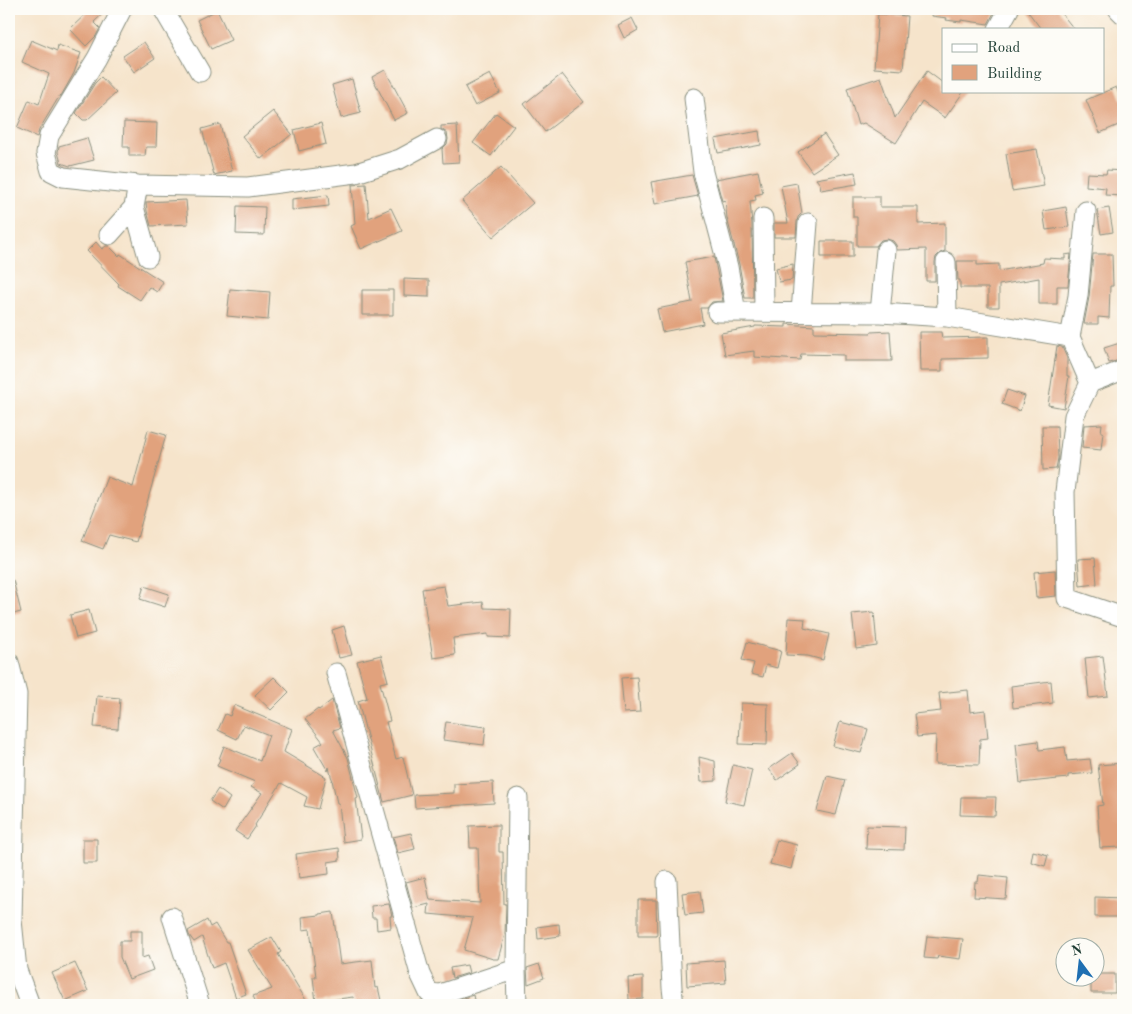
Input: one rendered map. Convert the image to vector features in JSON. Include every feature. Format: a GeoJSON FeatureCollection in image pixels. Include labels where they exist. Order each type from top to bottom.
{"type":"FeatureCollection","features":[{"type":"Feature","properties":{"kind":"street"},"geometry":{"type":"LineString","coordinates":[[122,9],[98,58],[49,136],[46,153],[51,171],[63,177],[138,185],[248,187],[356,173],[400,158],[437,139]]}},
{"type":"Feature","properties":{"kind":"street"},"geometry":{"type":"LineString","coordinates":[[162,9],[200,72]]}},
{"type":"Feature","properties":{"kind":"street"},"geometry":{"type":"LineString","coordinates":[[999,28],[1009,9]]}},
{"type":"Feature","properties":{"kind":"street"},"geometry":{"type":"LineString","coordinates":[[1118,9],[1123,14]]}},
{"type":"Feature","properties":{"kind":"street"},"geometry":{"type":"LineString","coordinates":[[694,98],[703,172],[728,267],[736,312]]}},
{"type":"Feature","properties":{"kind":"street"},"geometry":{"type":"LineString","coordinates":[[138,185],[134,207],[148,257]]}},
{"type":"Feature","properties":{"kind":"street"},"geometry":{"type":"LineString","coordinates":[[109,235],[134,207]]}},
{"type":"Feature","properties":{"kind":"street"},"geometry":{"type":"LineString","coordinates":[[1086,211],[1078,296],[1070,337],[1090,382]]}},
{"type":"Feature","properties":{"kind":"street"},"geometry":{"type":"LineString","coordinates":[[763,218],[764,312]]}},
{"type":"Feature","properties":{"kind":"street"},"geometry":{"type":"LineString","coordinates":[[801,312],[808,223]]}},
{"type":"Feature","properties":{"kind":"street"},"geometry":{"type":"LineString","coordinates":[[880,313],[886,250]]}},
{"type":"Feature","properties":{"kind":"street"},"geometry":{"type":"LineString","coordinates":[[946,262],[947,317]]}},
{"type":"Feature","properties":{"kind":"street"},"geometry":{"type":"LineString","coordinates":[[717,312],[880,313],[947,317],[1070,337]]}},
{"type":"Feature","properties":{"kind":"street"},"geometry":{"type":"LineString","coordinates":[[1123,370],[1090,382],[1074,416],[1065,492],[1067,598],[1123,616]]}},
{"type":"Feature","properties":{"kind":"street"},"geometry":{"type":"LineString","coordinates":[[9,662],[17,694],[12,920],[17,970],[30,1005]]}},
{"type":"Feature","properties":{"kind":"street"},"geometry":{"type":"LineString","coordinates":[[336,673],[420,974],[429,993],[440,994],[516,969]]}},
{"type":"Feature","properties":{"kind":"street"},"geometry":{"type":"LineString","coordinates":[[517,1005],[518,798]]}},
{"type":"Feature","properties":{"kind":"street"},"geometry":{"type":"LineString","coordinates":[[667,881],[674,1005]]}},
{"type":"Feature","properties":{"kind":"street"},"geometry":{"type":"LineString","coordinates":[[172,917],[200,1005]]}},
{"type":"Feature","properties":{"kind":"building"},"geometry":{"type":"Polygon","coordinates":[[[91,9],[108,9],[94,22],[100,28],[96,36],[86,46],[70,29],[91,9]]]}},
{"type":"Feature","properties":{"kind":"building"},"geometry":{"type":"Polygon","coordinates":[[[933,9],[996,9],[988,24],[946,20],[947,18],[932,16],[933,9]]]}},
{"type":"Feature","properties":{"kind":"building"},"geometry":{"type":"Polygon","coordinates":[[[1026,9],[1058,9],[1073,28],[1040,28],[1026,9]]]}},
{"type":"Feature","properties":{"kind":"building"},"geometry":{"type":"Polygon","coordinates":[[[217,10],[231,40],[211,49],[197,20],[217,10]]]}},
{"type":"Feature","properties":{"kind":"building"},"geometry":{"type":"Polygon","coordinates":[[[878,14],[907,16],[903,70],[874,68],[878,14]]]}},
{"type":"Feature","properties":{"kind":"building"},"geometry":{"type":"Polygon","coordinates":[[[632,18],[638,30],[624,38],[618,25],[632,18]]]}},
{"type":"Feature","properties":{"kind":"building"},"geometry":{"type":"Polygon","coordinates":[[[31,40],[57,51],[58,45],[81,53],[74,73],[39,130],[37,137],[17,128],[29,100],[39,104],[49,74],[22,62],[31,40]]]}},
{"type":"Feature","properties":{"kind":"building"},"geometry":{"type":"Polygon","coordinates":[[[144,42],[155,58],[134,72],[123,56],[144,42]]]}},
{"type":"Feature","properties":{"kind":"building"},"geometry":{"type":"Polygon","coordinates":[[[385,70],[408,113],[394,120],[372,77],[385,70]]]}},
{"type":"Feature","properties":{"kind":"building"},"geometry":{"type":"Polygon","coordinates":[[[927,71],[942,82],[942,92],[963,92],[945,118],[922,102],[896,143],[864,123],[858,125],[847,88],[881,77],[895,118],[927,71]]]}},
{"type":"Feature","properties":{"kind":"building"},"geometry":{"type":"Polygon","coordinates":[[[490,74],[500,93],[475,106],[465,87],[490,74]]]}},
{"type":"Feature","properties":{"kind":"building"},"geometry":{"type":"Polygon","coordinates":[[[562,74],[584,102],[545,132],[524,104],[562,74]]]}},
{"type":"Feature","properties":{"kind":"building"},"geometry":{"type":"Polygon","coordinates":[[[101,77],[116,93],[87,120],[83,120],[76,113],[95,83],[101,77]]]}},
{"type":"Feature","properties":{"kind":"building"},"geometry":{"type":"Polygon","coordinates":[[[352,79],[361,113],[341,118],[332,85],[352,79]]]}},
{"type":"Feature","properties":{"kind":"building"},"geometry":{"type":"Polygon","coordinates":[[[1116,87],[1123,104],[1123,123],[1100,133],[1086,100],[1116,87]]]}},
{"type":"Feature","properties":{"kind":"building"},"geometry":{"type":"Polygon","coordinates":[[[273,111],[292,134],[261,159],[242,136],[273,111]]]}},
{"type":"Feature","properties":{"kind":"building"},"geometry":{"type":"Polygon","coordinates":[[[496,113],[514,126],[491,156],[473,143],[496,113]]]}},
{"type":"Feature","properties":{"kind":"building"},"geometry":{"type":"Polygon","coordinates":[[[124,122],[157,123],[156,147],[146,147],[145,156],[129,156],[129,147],[123,147],[124,122]]]}},
{"type":"Feature","properties":{"kind":"building"},"geometry":{"type":"Polygon","coordinates":[[[321,123],[326,144],[299,151],[294,130],[321,123]]]}},
{"type":"Feature","properties":{"kind":"building"},"geometry":{"type":"Polygon","coordinates":[[[220,124],[232,171],[214,175],[202,129],[220,124]]]}},
{"type":"Feature","properties":{"kind":"building"},"geometry":{"type":"Polygon","coordinates":[[[457,125],[459,162],[443,163],[442,149],[447,144],[448,139],[447,133],[441,129],[441,126],[457,125]]]}},
{"type":"Feature","properties":{"kind":"building"},"geometry":{"type":"Polygon","coordinates":[[[759,131],[761,145],[718,153],[715,139],[759,131]]]}},
{"type":"Feature","properties":{"kind":"building"},"geometry":{"type":"Polygon","coordinates":[[[824,134],[838,155],[812,172],[798,152],[824,134]]]}},
{"type":"Feature","properties":{"kind":"building"},"geometry":{"type":"Polygon","coordinates":[[[87,138],[94,160],[70,166],[61,163],[58,152],[59,146],[87,138]]]}},
{"type":"Feature","properties":{"kind":"building"},"geometry":{"type":"Polygon","coordinates":[[[1037,149],[1044,186],[1012,191],[1006,154],[1037,149]]]}},
{"type":"Feature","properties":{"kind":"building"},"geometry":{"type":"Polygon","coordinates":[[[501,167],[533,203],[493,237],[462,201],[501,167]]]}},
{"type":"Feature","properties":{"kind":"building"},"geometry":{"type":"Polygon","coordinates":[[[1107,170],[1123,171],[1123,196],[1105,195],[1106,188],[1086,186],[1087,173],[1106,174],[1107,170]]]}},
{"type":"Feature","properties":{"kind":"building"},"geometry":{"type":"Polygon","coordinates":[[[758,171],[763,193],[755,195],[756,200],[750,201],[753,298],[745,298],[739,264],[727,218],[725,200],[722,201],[716,179],[758,171]]]}},
{"type":"Feature","properties":{"kind":"building"},"geometry":{"type":"Polygon","coordinates":[[[855,172],[857,184],[821,190],[820,184],[816,179],[855,172]]]}},
{"type":"Feature","properties":{"kind":"building"},"geometry":{"type":"Polygon","coordinates":[[[692,175],[698,196],[655,204],[651,182],[692,175]]]}},
{"type":"Feature","properties":{"kind":"building"},"geometry":{"type":"Polygon","coordinates":[[[797,183],[802,213],[798,217],[796,237],[774,237],[774,223],[788,223],[781,186],[797,183]]]}},
{"type":"Feature","properties":{"kind":"building"},"geometry":{"type":"Polygon","coordinates":[[[366,184],[369,218],[391,208],[402,231],[361,249],[351,226],[355,224],[352,185],[366,184]]]}},
{"type":"Feature","properties":{"kind":"building"},"geometry":{"type":"Polygon","coordinates":[[[328,195],[329,206],[292,210],[292,199],[328,195]]]}},
{"type":"Feature","properties":{"kind":"building"},"geometry":{"type":"Polygon","coordinates":[[[853,197],[880,197],[880,207],[918,207],[918,224],[945,223],[945,251],[936,257],[935,281],[926,281],[926,249],[897,250],[893,241],[887,239],[881,240],[876,246],[857,246],[857,217],[853,217],[853,197]]]}},
{"type":"Feature","properties":{"kind":"building"},"geometry":{"type":"Polygon","coordinates":[[[186,200],[188,224],[151,226],[146,202],[186,200]]]}},
{"type":"Feature","properties":{"kind":"building"},"geometry":{"type":"Polygon","coordinates":[[[237,206],[265,207],[264,235],[236,234],[237,206]]]}},
{"type":"Feature","properties":{"kind":"building"},"geometry":{"type":"Polygon","coordinates":[[[1066,207],[1069,227],[1046,230],[1043,211],[1066,207]]]}},
{"type":"Feature","properties":{"kind":"building"},"geometry":{"type":"Polygon","coordinates":[[[1109,208],[1113,232],[1101,234],[1097,210],[1109,208]]]}},
{"type":"Feature","properties":{"kind":"building"},"geometry":{"type":"Polygon","coordinates":[[[821,241],[853,241],[853,257],[821,257],[821,241]]]}},
{"type":"Feature","properties":{"kind":"building"},"geometry":{"type":"Polygon","coordinates":[[[96,242],[102,249],[109,246],[119,256],[120,254],[163,282],[157,292],[149,287],[140,300],[118,286],[119,284],[87,251],[96,242]]]}},
{"type":"Feature","properties":{"kind":"building"},"geometry":{"type":"Polygon","coordinates":[[[1071,254],[1068,286],[1057,286],[1057,304],[1039,304],[1039,278],[999,285],[999,307],[988,307],[988,288],[960,288],[957,261],[977,261],[977,265],[999,264],[999,271],[1043,263],[1044,258],[1065,259],[1065,255],[1071,254]]]}},
{"type":"Feature","properties":{"kind":"building"},"geometry":{"type":"Polygon","coordinates":[[[1093,254],[1112,254],[1113,286],[1110,286],[1109,318],[1098,317],[1098,324],[1084,324],[1089,297],[1093,254]]]}},
{"type":"Feature","properties":{"kind":"building"},"geometry":{"type":"Polygon","coordinates":[[[714,257],[723,301],[712,302],[707,308],[700,308],[703,324],[662,332],[657,309],[692,302],[685,262],[714,257]]]}},
{"type":"Feature","properties":{"kind":"building"},"geometry":{"type":"Polygon","coordinates":[[[793,264],[792,280],[779,282],[776,268],[793,264]]]}},
{"type":"Feature","properties":{"kind":"building"},"geometry":{"type":"Polygon","coordinates":[[[404,279],[429,280],[429,297],[404,296],[404,279]]]}},
{"type":"Feature","properties":{"kind":"building"},"geometry":{"type":"Polygon","coordinates":[[[230,289],[270,292],[268,320],[227,316],[230,289]]]}},
{"type":"Feature","properties":{"kind":"building"},"geometry":{"type":"Polygon","coordinates":[[[362,290],[393,290],[393,315],[362,315],[362,290]]]}},
{"type":"Feature","properties":{"kind":"building"},"geometry":{"type":"Polygon","coordinates":[[[786,324],[814,326],[814,332],[871,333],[890,331],[892,361],[844,361],[844,355],[801,354],[800,360],[754,357],[754,351],[725,355],[721,333],[755,326],[786,327],[786,324]]]}},
{"type":"Feature","properties":{"kind":"building"},"geometry":{"type":"Polygon","coordinates":[[[919,332],[941,332],[942,338],[988,337],[988,358],[942,359],[942,371],[920,371],[919,332]]]}},
{"type":"Feature","properties":{"kind":"building"},"geometry":{"type":"Polygon","coordinates":[[[1123,342],[1123,359],[1109,363],[1104,348],[1123,342]]]}},
{"type":"Feature","properties":{"kind":"building"},"geometry":{"type":"Polygon","coordinates":[[[1057,346],[1062,347],[1067,358],[1067,376],[1069,376],[1064,408],[1048,405],[1057,346]]]}},
{"type":"Feature","properties":{"kind":"building"},"geometry":{"type":"Polygon","coordinates":[[[1007,390],[1025,396],[1020,411],[1002,404],[1007,390]]]}},
{"type":"Feature","properties":{"kind":"building"},"geometry":{"type":"Polygon","coordinates":[[[1102,424],[1101,450],[1082,448],[1084,425],[1102,424]]]}},
{"type":"Feature","properties":{"kind":"building"},"geometry":{"type":"Polygon","coordinates":[[[1042,426],[1057,426],[1058,458],[1056,469],[1043,470],[1042,426]]]}},
{"type":"Feature","properties":{"kind":"building"},"geometry":{"type":"Polygon","coordinates":[[[148,430],[166,435],[136,542],[109,535],[103,549],[82,541],[107,477],[133,487],[148,430]]]}},
{"type":"Feature","properties":{"kind":"building"},"geometry":{"type":"Polygon","coordinates":[[[1095,558],[1097,584],[1080,586],[1078,559],[1095,558]]]}},
{"type":"Feature","properties":{"kind":"building"},"geometry":{"type":"Polygon","coordinates":[[[1055,570],[1056,596],[1036,598],[1034,572],[1055,570]]]}},
{"type":"Feature","properties":{"kind":"building"},"geometry":{"type":"Polygon","coordinates":[[[9,580],[13,580],[21,612],[9,615],[9,580]]]}},
{"type":"Feature","properties":{"kind":"building"},"geometry":{"type":"Polygon","coordinates":[[[144,586],[169,594],[165,607],[140,599],[144,586]]]}},
{"type":"Feature","properties":{"kind":"building"},"geometry":{"type":"Polygon","coordinates":[[[444,586],[448,606],[483,602],[484,608],[511,609],[510,638],[488,637],[488,634],[453,638],[455,655],[433,658],[422,589],[444,586]]]}},
{"type":"Feature","properties":{"kind":"building"},"geometry":{"type":"Polygon","coordinates":[[[89,610],[95,633],[76,638],[70,615],[89,610]]]}},
{"type":"Feature","properties":{"kind":"building"},"geometry":{"type":"Polygon","coordinates":[[[874,612],[877,646],[856,649],[852,614],[874,612]]]}},
{"type":"Feature","properties":{"kind":"building"},"geometry":{"type":"Polygon","coordinates":[[[788,618],[805,619],[804,628],[829,634],[823,660],[808,656],[786,655],[788,618]]]}},
{"type":"Feature","properties":{"kind":"building"},"geometry":{"type":"Polygon","coordinates":[[[344,626],[352,655],[339,658],[332,630],[344,626]]]}},
{"type":"Feature","properties":{"kind":"building"},"geometry":{"type":"Polygon","coordinates":[[[747,642],[781,651],[777,668],[766,665],[763,677],[751,674],[754,663],[742,660],[747,642]]]}},
{"type":"Feature","properties":{"kind":"building"},"geometry":{"type":"Polygon","coordinates":[[[381,655],[388,681],[380,683],[390,721],[386,722],[396,759],[403,757],[412,795],[384,802],[358,701],[367,698],[357,661],[381,655]]]}},
{"type":"Feature","properties":{"kind":"building"},"geometry":{"type":"Polygon","coordinates":[[[1103,656],[1108,696],[1089,698],[1085,658],[1103,656]]]}},
{"type":"Feature","properties":{"kind":"building"},"geometry":{"type":"Polygon","coordinates":[[[274,677],[289,692],[271,710],[255,695],[274,677]]]}},
{"type":"Feature","properties":{"kind":"building"},"geometry":{"type":"Polygon","coordinates":[[[637,677],[640,712],[624,713],[621,678],[637,677]]]}},
{"type":"Feature","properties":{"kind":"building"},"geometry":{"type":"Polygon","coordinates":[[[1051,681],[1053,703],[1013,708],[1011,686],[1051,681]]]}},
{"type":"Feature","properties":{"kind":"building"},"geometry":{"type":"Polygon","coordinates":[[[968,690],[970,712],[985,710],[988,738],[980,739],[979,765],[935,764],[936,735],[917,737],[914,714],[941,711],[939,693],[968,690]]]}},
{"type":"Feature","properties":{"kind":"building"},"geometry":{"type":"Polygon","coordinates":[[[97,696],[120,698],[118,729],[94,727],[97,696]]]}},
{"type":"Feature","properties":{"kind":"building"},"geometry":{"type":"Polygon","coordinates":[[[332,700],[340,728],[333,730],[348,758],[358,798],[356,799],[361,839],[343,842],[339,803],[337,803],[329,767],[328,771],[314,747],[323,742],[305,719],[332,700]]]}},
{"type":"Feature","properties":{"kind":"building"},"geometry":{"type":"Polygon","coordinates":[[[741,703],[768,704],[767,745],[739,744],[741,703]]]}},
{"type":"Feature","properties":{"kind":"building"},"geometry":{"type":"Polygon","coordinates":[[[234,705],[292,729],[284,752],[326,777],[318,809],[304,806],[307,797],[281,783],[247,839],[235,831],[262,793],[251,787],[255,782],[217,766],[224,746],[260,761],[269,735],[244,725],[237,739],[218,730],[225,714],[230,716],[234,705]]]}},
{"type":"Feature","properties":{"kind":"building"},"geometry":{"type":"Polygon","coordinates":[[[446,722],[486,727],[484,745],[443,740],[446,722]]]}},
{"type":"Feature","properties":{"kind":"building"},"geometry":{"type":"Polygon","coordinates":[[[840,722],[868,729],[861,753],[833,746],[840,722]]]}},
{"type":"Feature","properties":{"kind":"building"},"geometry":{"type":"Polygon","coordinates":[[[1038,741],[1039,750],[1065,747],[1067,761],[1090,759],[1092,773],[1068,775],[1068,778],[1020,783],[1016,744],[1038,741]]]}},
{"type":"Feature","properties":{"kind":"building"},"geometry":{"type":"Polygon","coordinates":[[[792,753],[800,764],[777,780],[769,769],[792,753]]]}},
{"type":"Feature","properties":{"kind":"building"},"geometry":{"type":"Polygon","coordinates":[[[699,757],[715,761],[716,781],[701,782],[699,757]]]}},
{"type":"Feature","properties":{"kind":"building"},"geometry":{"type":"Polygon","coordinates":[[[1123,763],[1123,842],[1121,842],[1121,847],[1100,848],[1097,806],[1103,805],[1098,765],[1123,763]]]}},
{"type":"Feature","properties":{"kind":"building"},"geometry":{"type":"Polygon","coordinates":[[[733,765],[752,770],[744,805],[725,801],[733,765]]]}},
{"type":"Feature","properties":{"kind":"building"},"geometry":{"type":"Polygon","coordinates":[[[827,776],[845,780],[836,815],[817,811],[827,776]]]}},
{"type":"Feature","properties":{"kind":"building"},"geometry":{"type":"Polygon","coordinates":[[[493,782],[494,803],[415,808],[414,795],[454,793],[454,784],[493,782]]]}},
{"type":"Feature","properties":{"kind":"building"},"geometry":{"type":"Polygon","coordinates":[[[218,789],[230,798],[223,810],[210,801],[218,789]]]}},
{"type":"Feature","properties":{"kind":"building"},"geometry":{"type":"Polygon","coordinates":[[[961,797],[996,797],[995,816],[960,815],[961,797]]]}},
{"type":"Feature","properties":{"kind":"building"},"geometry":{"type":"Polygon","coordinates":[[[499,825],[499,852],[503,852],[504,904],[506,904],[505,934],[498,959],[493,959],[464,950],[473,918],[428,914],[429,904],[413,908],[406,882],[425,877],[430,900],[480,903],[478,848],[470,848],[469,826],[499,825]]]}},
{"type":"Feature","properties":{"kind":"building"},"geometry":{"type":"Polygon","coordinates":[[[867,826],[905,827],[904,850],[866,849],[867,826]]]}},
{"type":"Feature","properties":{"kind":"building"},"geometry":{"type":"Polygon","coordinates":[[[411,833],[415,849],[398,853],[393,837],[411,833]]]}},
{"type":"Feature","properties":{"kind":"building"},"geometry":{"type":"Polygon","coordinates":[[[83,839],[97,839],[97,863],[83,863],[83,839]]]}},
{"type":"Feature","properties":{"kind":"building"},"geometry":{"type":"Polygon","coordinates":[[[777,840],[797,845],[791,869],[770,864],[777,840]]]}},
{"type":"Feature","properties":{"kind":"building"},"geometry":{"type":"Polygon","coordinates":[[[339,848],[340,860],[328,862],[329,874],[299,878],[296,854],[339,848]]]}},
{"type":"Feature","properties":{"kind":"building"},"geometry":{"type":"Polygon","coordinates":[[[1033,851],[1048,855],[1045,866],[1031,862],[1033,851]]]}},
{"type":"Feature","properties":{"kind":"building"},"geometry":{"type":"Polygon","coordinates":[[[979,875],[1008,878],[1006,899],[974,897],[975,882],[978,882],[979,875]]]}},
{"type":"Feature","properties":{"kind":"building"},"geometry":{"type":"Polygon","coordinates":[[[700,891],[703,913],[685,915],[682,893],[700,891]]]}},
{"type":"Feature","properties":{"kind":"building"},"geometry":{"type":"Polygon","coordinates":[[[1095,897],[1123,898],[1123,917],[1095,917],[1095,897]]]}},
{"type":"Feature","properties":{"kind":"building"},"geometry":{"type":"Polygon","coordinates":[[[638,900],[656,900],[657,936],[638,936],[638,900]]]}},
{"type":"Feature","properties":{"kind":"building"},"geometry":{"type":"Polygon","coordinates":[[[389,904],[392,916],[390,916],[391,928],[377,930],[376,918],[372,918],[371,906],[389,904]]]}},
{"type":"Feature","properties":{"kind":"building"},"geometry":{"type":"Polygon","coordinates":[[[333,912],[340,964],[372,960],[375,988],[378,987],[382,1005],[355,1005],[353,997],[316,1002],[313,977],[316,977],[310,929],[303,930],[302,917],[333,912]]]}},
{"type":"Feature","properties":{"kind":"building"},"geometry":{"type":"Polygon","coordinates":[[[207,920],[210,927],[215,924],[226,942],[228,942],[246,994],[236,998],[224,963],[212,968],[202,937],[194,942],[189,935],[188,931],[207,920]]]}},
{"type":"Feature","properties":{"kind":"building"},"geometry":{"type":"Polygon","coordinates":[[[559,924],[560,936],[538,939],[537,927],[559,924]]]}},
{"type":"Feature","properties":{"kind":"building"},"geometry":{"type":"Polygon","coordinates":[[[130,931],[142,931],[142,958],[148,956],[153,970],[129,979],[120,957],[120,941],[130,941],[130,931]]]}},
{"type":"Feature","properties":{"kind":"building"},"geometry":{"type":"Polygon","coordinates":[[[927,936],[963,939],[960,959],[938,956],[937,959],[924,958],[927,936]]]}},
{"type":"Feature","properties":{"kind":"building"},"geometry":{"type":"Polygon","coordinates":[[[272,937],[281,952],[278,954],[309,1005],[257,1005],[253,996],[272,989],[248,950],[272,937]]]}},
{"type":"Feature","properties":{"kind":"building"},"geometry":{"type":"Polygon","coordinates":[[[724,960],[726,983],[687,986],[686,963],[724,960]]]}},
{"type":"Feature","properties":{"kind":"building"},"geometry":{"type":"Polygon","coordinates":[[[75,963],[88,991],[65,1001],[52,973],[75,963]]]}},
{"type":"Feature","properties":{"kind":"building"},"geometry":{"type":"Polygon","coordinates":[[[539,964],[544,978],[528,984],[527,968],[539,964]]]}},
{"type":"Feature","properties":{"kind":"building"},"geometry":{"type":"Polygon","coordinates":[[[467,965],[469,973],[452,978],[450,968],[467,965]]]}},
{"type":"Feature","properties":{"kind":"building"},"geometry":{"type":"Polygon","coordinates":[[[1104,974],[1115,974],[1115,993],[1091,993],[1091,986],[1104,986],[1104,974]]]}},
{"type":"Feature","properties":{"kind":"building"},"geometry":{"type":"Polygon","coordinates":[[[643,977],[643,999],[629,1000],[628,978],[643,977]]]}},
{"type":"Feature","properties":{"kind":"building"},"geometry":{"type":"Polygon","coordinates":[[[473,995],[474,1000],[469,1001],[470,1005],[444,1005],[473,995]]]}}]}
